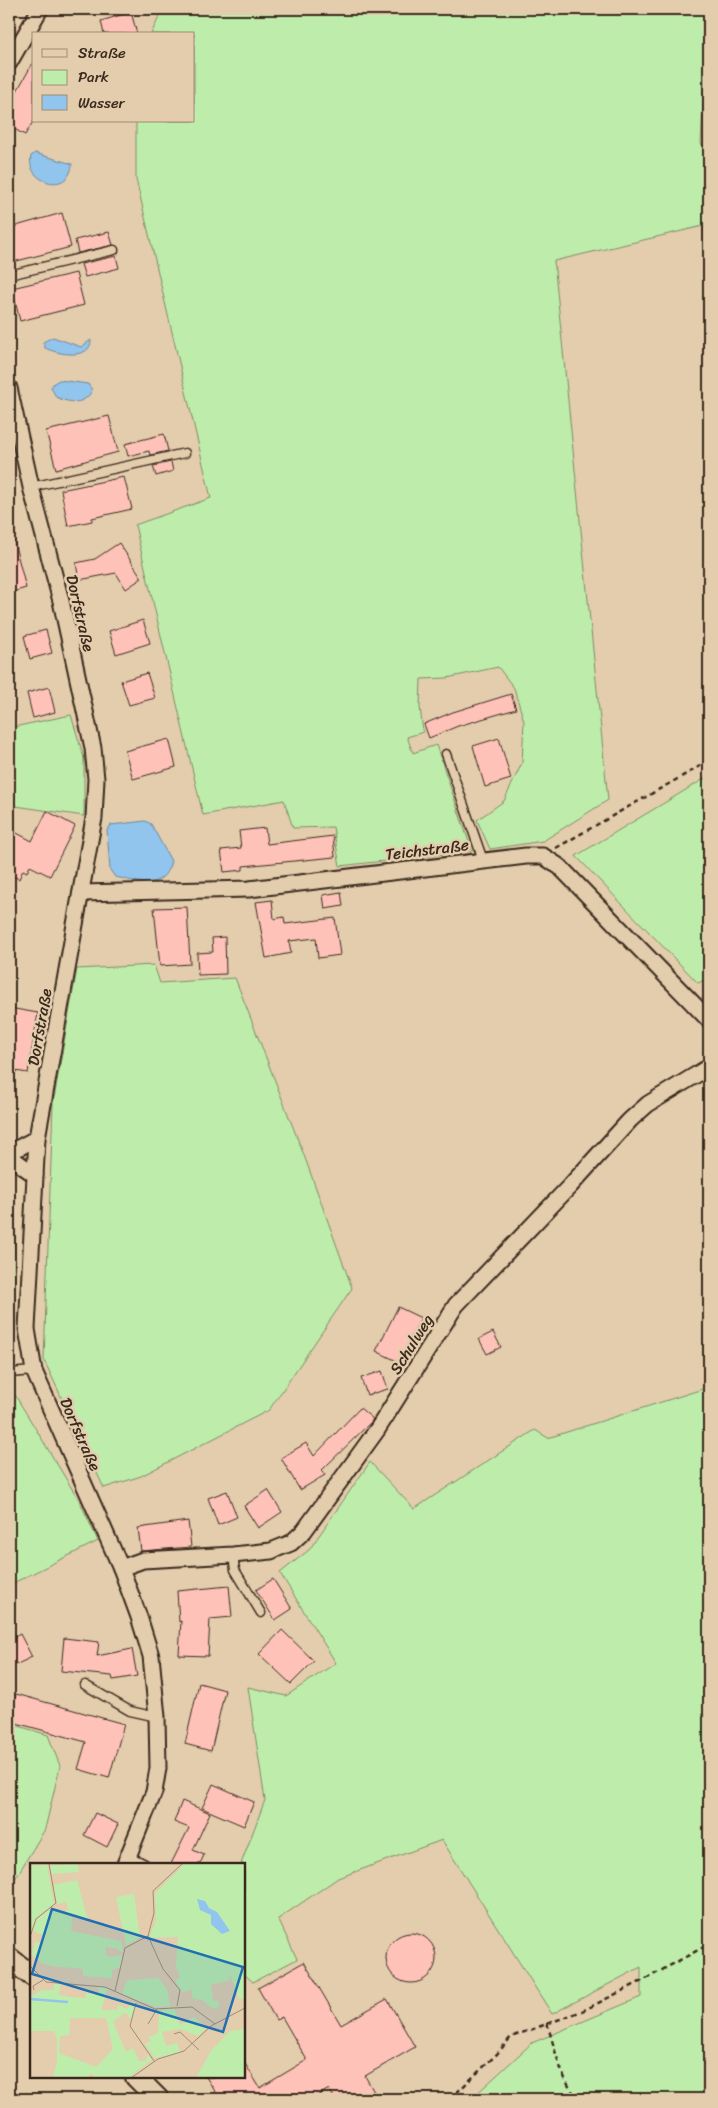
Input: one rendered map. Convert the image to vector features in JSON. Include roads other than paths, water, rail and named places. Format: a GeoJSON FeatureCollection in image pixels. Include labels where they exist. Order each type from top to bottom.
{"type":"FeatureCollection","features":[{"type":"Feature","properties":{"kind":"main road"},"geometry":{"type":"LineString","coordinates":[[9,1958],[30,1974]]}},
{"type":"Feature","properties":{"kind":"main road"},"geometry":{"type":"LineString","coordinates":[[137,2078],[158,2099]]}},
{"type":"Feature","properties":{"kind":"street"},"geometry":{"type":"LineString","coordinates":[[9,62],[40,9]]}},
{"type":"Feature","properties":{"kind":"street","name":"Dorfstraße"},"geometry":{"type":"LineString","coordinates":[[9,388],[31,487],[61,601],[94,756],[96,779],[94,818],[37,1138],[27,1329],[34,1371],[121,1568],[151,1656],[157,1718],[158,1768],[154,1792],[127,1860]]}},
{"type":"Feature","properties":{"kind":"street","name":"Teichstraße"},"geometry":{"type":"LineString","coordinates":[[81,893],[249,888],[483,860],[543,856],[560,867],[709,1020]]}},
{"type":"Feature","properties":{"kind":"street","name":"Schulweg"},"geometry":{"type":"LineString","coordinates":[[121,1568],[144,1560],[233,1556],[271,1551],[291,1544],[304,1531],[377,1430],[456,1305],[570,1186],[630,1120],[648,1104],[709,1067]]}},
{"type":"Feature","properties":{"kind":"street"},"geometry":{"type":"LineString","coordinates":[[35,1175],[9,1155],[37,1138]]}},
{"type":"Feature","properties":{"kind":"lane"},"geometry":{"type":"LineString","coordinates":[[9,275],[114,250]]}},
{"type":"Feature","properties":{"kind":"lane"},"geometry":{"type":"LineString","coordinates":[[31,487],[185,453]]}},
{"type":"Feature","properties":{"kind":"lane"},"geometry":{"type":"LineString","coordinates":[[446,754],[483,860]]}},
{"type":"Feature","properties":{"kind":"lane"},"geometry":{"type":"LineString","coordinates":[[9,1373],[34,1371]]}},
{"type":"Feature","properties":{"kind":"lane"},"geometry":{"type":"LineString","coordinates":[[233,1556],[235,1570],[261,1613]]}},
{"type":"Feature","properties":{"kind":"lane"},"geometry":{"type":"LineString","coordinates":[[85,1685],[130,1711],[157,1718]]}},
{"type":"Feature","properties":{"kind":"lane"},"geometry":{"type":"LineString","coordinates":[[127,1860],[140,1863]]}},
{"type":"Feature","properties":{"kind":"water"},"geometry":{"type":"Polygon","coordinates":[[[35,153],[72,164],[69,174],[64,180],[57,183],[41,179],[31,165],[31,156],[35,153]]]}},
{"type":"Feature","properties":{"kind":"water"},"geometry":{"type":"Polygon","coordinates":[[[53,337],[81,347],[91,340],[90,347],[80,353],[72,354],[65,354],[45,348],[43,342],[53,337]]]}},
{"type":"Feature","properties":{"kind":"water"},"geometry":{"type":"Polygon","coordinates":[[[59,380],[88,384],[92,390],[81,401],[66,401],[56,397],[51,387],[59,380]]]}},
{"type":"Feature","properties":{"kind":"water"},"geometry":{"type":"Polygon","coordinates":[[[145,821],[151,824],[171,861],[167,871],[156,881],[149,883],[115,877],[110,870],[107,830],[111,825],[145,821]]]}}]}
